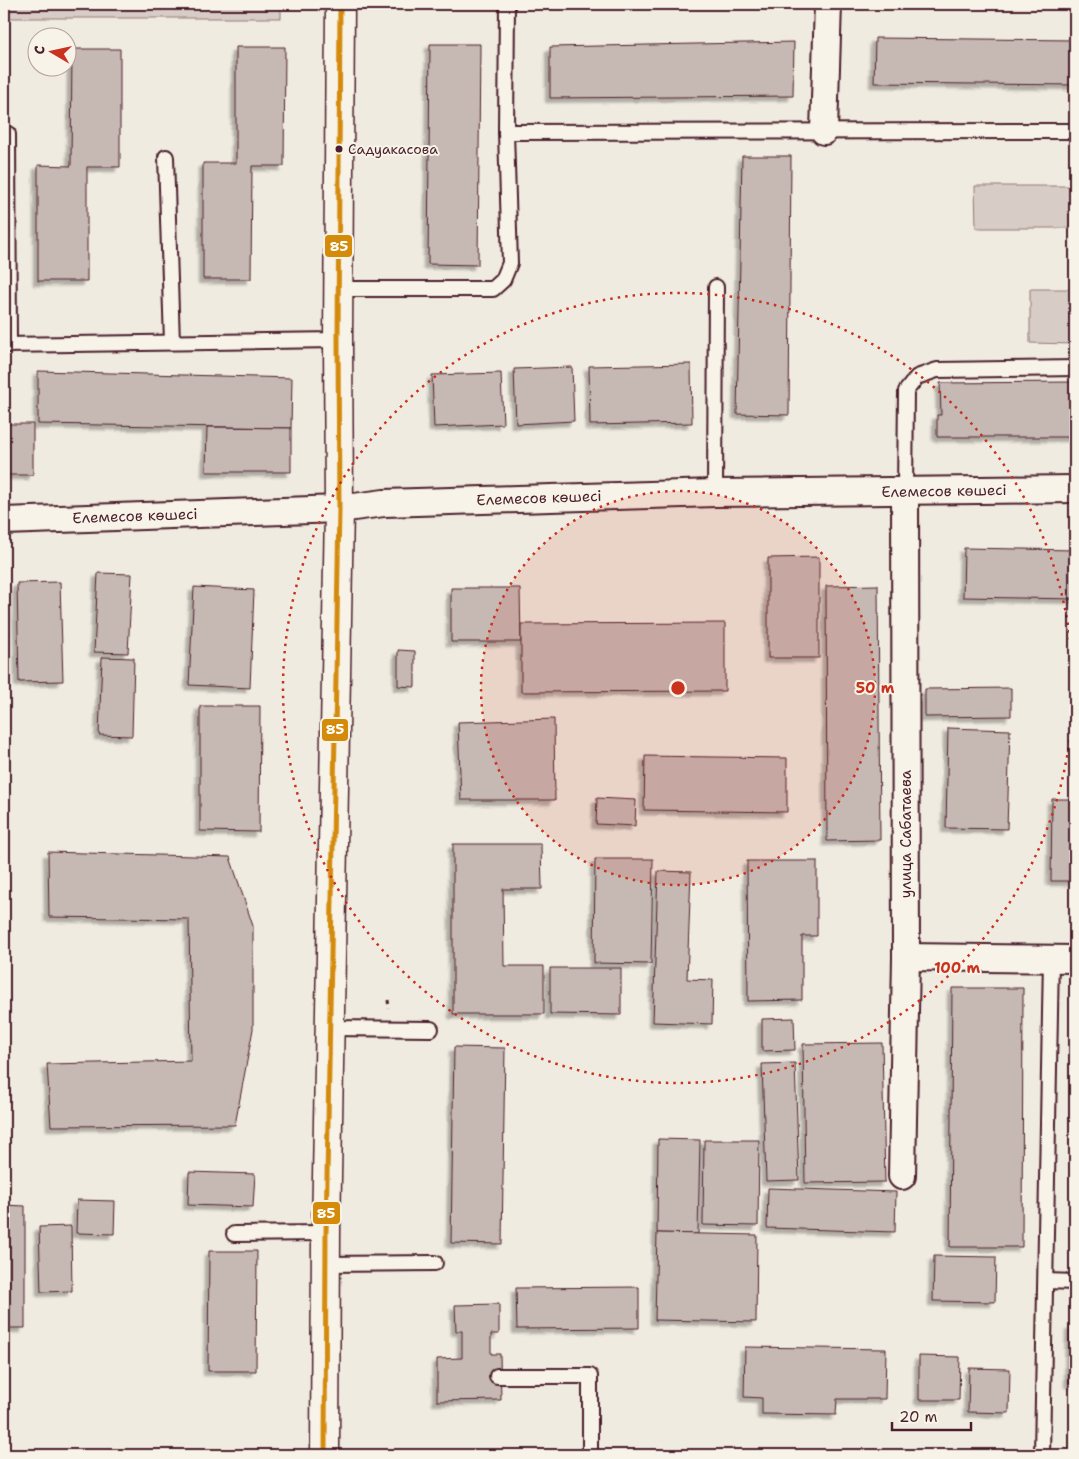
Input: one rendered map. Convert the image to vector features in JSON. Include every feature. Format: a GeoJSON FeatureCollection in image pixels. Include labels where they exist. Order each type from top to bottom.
{"type":"FeatureCollection","features":[{"type":"Feature","properties":{"kind":"street"},"geometry":{"type":"LineString","coordinates":[[325,1455],[326,1233],[339,509],[340,4]]}},
{"type":"Feature","properties":{"kind":"street"},"geometry":{"type":"LineString","coordinates":[[824,131],[828,4]]}},
{"type":"Feature","properties":{"kind":"street","name":"Елемесов көшесі"},"geometry":{"type":"LineString","coordinates":[[4,521],[339,509],[384,503],[715,493],[1075,489]]}},
{"type":"Feature","properties":{"kind":"street","name":"улица Сабатаева"},"geometry":{"type":"LineString","coordinates":[[902,1176],[906,957],[905,491]]}},
{"type":"Feature","properties":{"kind":"street"},"geometry":{"type":"LineString","coordinates":[[906,957],[1063,958]]}},
{"type":"Feature","properties":{"kind":"lane"},"geometry":{"type":"LineString","coordinates":[[338,289],[493,289],[504,280],[510,264],[506,132],[507,4]]}},
{"type":"Feature","properties":{"kind":"lane"},"geometry":{"type":"LineString","coordinates":[[506,132],[1075,131]]}},
{"type":"Feature","properties":{"kind":"lane"},"geometry":{"type":"LineString","coordinates":[[8,134],[6,345],[338,340]]}},
{"type":"Feature","properties":{"kind":"lane"},"geometry":{"type":"LineString","coordinates":[[166,156],[172,342]]}},
{"type":"Feature","properties":{"kind":"lane"},"geometry":{"type":"LineString","coordinates":[[715,493],[716,287]]}},
{"type":"Feature","properties":{"kind":"lane"},"geometry":{"type":"LineString","coordinates":[[905,491],[906,391],[916,377],[937,370],[1075,368]]}},
{"type":"Feature","properties":{"kind":"lane"},"geometry":{"type":"LineString","coordinates":[[1042,1455],[1046,1281],[1063,958]]}},
{"type":"Feature","properties":{"kind":"lane"},"geometry":{"type":"LineString","coordinates":[[330,1028],[431,1029]]}},
{"type":"Feature","properties":{"kind":"lane"},"geometry":{"type":"LineString","coordinates":[[234,1234],[326,1233]]}},
{"type":"Feature","properties":{"kind":"lane"},"geometry":{"type":"LineString","coordinates":[[326,1264],[435,1263]]}},
{"type":"Feature","properties":{"kind":"lane"},"geometry":{"type":"LineString","coordinates":[[1046,1281],[1075,1282]]}},
{"type":"Feature","properties":{"kind":"lane"},"geometry":{"type":"LineString","coordinates":[[497,1376],[590,1376],[590,1455]]}},
{"type":"Feature","properties":{"kind":"path"},"geometry":{"type":"LineString","coordinates":[[388,1000],[388,1008]]}},
{"type":"Feature","properties":{"kind":"shaded area"},"geometry":{"type":"Polygon","coordinates":[[[4,4],[281,4],[281,18],[4,18],[4,4]]]}},
{"type":"Feature","properties":{"kind":"shaded area"},"geometry":{"type":"Polygon","coordinates":[[[975,186],[1075,186],[1075,228],[976,228],[975,186]]]}},
{"type":"Feature","properties":{"kind":"shaded area"},"geometry":{"type":"Polygon","coordinates":[[[1030,289],[1075,289],[1075,344],[1030,343],[1030,289]]]}},
{"type":"Feature","properties":{"kind":"building"},"geometry":{"type":"Polygon","coordinates":[[[875,38],[1075,40],[1075,85],[874,83],[875,38]]]}},
{"type":"Feature","properties":{"kind":"building"},"geometry":{"type":"Polygon","coordinates":[[[794,42],[793,96],[550,98],[550,47],[794,42]]]}},
{"type":"Feature","properties":{"kind":"building"},"geometry":{"type":"Polygon","coordinates":[[[430,44],[480,44],[478,265],[428,264],[430,44]]]}},
{"type":"Feature","properties":{"kind":"building"},"geometry":{"type":"Polygon","coordinates":[[[236,47],[285,47],[284,166],[252,166],[251,279],[203,279],[203,163],[236,163],[236,47]]]}},
{"type":"Feature","properties":{"kind":"building"},"geometry":{"type":"Polygon","coordinates":[[[78,49],[120,49],[120,167],[87,167],[87,281],[38,281],[38,165],[71,166],[72,78],[78,78],[78,49]]]}},
{"type":"Feature","properties":{"kind":"building"},"geometry":{"type":"Polygon","coordinates":[[[742,156],[791,156],[789,415],[737,414],[742,156]]]}},
{"type":"Feature","properties":{"kind":"building"},"geometry":{"type":"Polygon","coordinates":[[[691,364],[692,423],[590,425],[589,366],[691,364]]]}},
{"type":"Feature","properties":{"kind":"building"},"geometry":{"type":"Polygon","coordinates":[[[572,367],[574,421],[516,424],[514,369],[572,367]]]}},
{"type":"Feature","properties":{"kind":"building"},"geometry":{"type":"Polygon","coordinates":[[[38,371],[292,378],[291,428],[38,424],[38,371]]]}},
{"type":"Feature","properties":{"kind":"building"},"geometry":{"type":"Polygon","coordinates":[[[501,373],[503,424],[434,427],[432,375],[501,373]]]}},
{"type":"Feature","properties":{"kind":"building"},"geometry":{"type":"Polygon","coordinates":[[[1075,382],[1075,437],[937,437],[937,415],[941,415],[940,383],[1075,382]]]}},
{"type":"Feature","properties":{"kind":"building"},"geometry":{"type":"Polygon","coordinates":[[[4,424],[33,424],[33,475],[4,475],[4,424]]]}},
{"type":"Feature","properties":{"kind":"building"},"geometry":{"type":"Polygon","coordinates":[[[207,427],[291,428],[291,472],[206,472],[207,427]]]}},
{"type":"Feature","properties":{"kind":"building"},"geometry":{"type":"Polygon","coordinates":[[[964,548],[1075,550],[1075,599],[963,597],[964,548]]]}},
{"type":"Feature","properties":{"kind":"building"},"geometry":{"type":"Polygon","coordinates":[[[819,557],[819,658],[768,658],[768,558],[819,557]]]}},
{"type":"Feature","properties":{"kind":"building"},"geometry":{"type":"Polygon","coordinates":[[[98,573],[132,574],[128,653],[94,652],[98,573]]]}},
{"type":"Feature","properties":{"kind":"building"},"geometry":{"type":"Polygon","coordinates":[[[60,582],[63,681],[19,682],[17,583],[60,582]]]}},
{"type":"Feature","properties":{"kind":"building"},"geometry":{"type":"Polygon","coordinates":[[[878,585],[880,840],[827,841],[826,586],[878,585]]]}},
{"type":"Feature","properties":{"kind":"building"},"geometry":{"type":"Polygon","coordinates":[[[194,587],[254,590],[250,688],[189,685],[194,587]]]}},
{"type":"Feature","properties":{"kind":"building"},"geometry":{"type":"Polygon","coordinates":[[[451,588],[520,588],[521,642],[451,642],[451,588]]]}},
{"type":"Feature","properties":{"kind":"building"},"geometry":{"type":"Polygon","coordinates":[[[725,623],[725,691],[521,692],[521,624],[725,623]]]}},
{"type":"Feature","properties":{"kind":"building"},"geometry":{"type":"Polygon","coordinates":[[[398,650],[415,651],[415,687],[398,686],[398,650]]]}},
{"type":"Feature","properties":{"kind":"building"},"geometry":{"type":"Polygon","coordinates":[[[102,657],[134,658],[132,736],[99,735],[102,657]]]}},
{"type":"Feature","properties":{"kind":"building"},"geometry":{"type":"Polygon","coordinates":[[[1011,688],[1011,716],[925,717],[925,689],[1011,688]]]}},
{"type":"Feature","properties":{"kind":"building"},"geometry":{"type":"Polygon","coordinates":[[[200,706],[260,706],[259,832],[200,831],[200,706]]]}},
{"type":"Feature","properties":{"kind":"building"},"geometry":{"type":"Polygon","coordinates":[[[554,719],[555,800],[461,800],[458,722],[554,719]]]}},
{"type":"Feature","properties":{"kind":"building"},"geometry":{"type":"Polygon","coordinates":[[[948,728],[1010,730],[1007,829],[946,828],[948,728]]]}},
{"type":"Feature","properties":{"kind":"building"},"geometry":{"type":"Polygon","coordinates":[[[645,756],[787,758],[787,812],[644,810],[645,756]]]}},
{"type":"Feature","properties":{"kind":"building"},"geometry":{"type":"Polygon","coordinates":[[[597,798],[636,800],[635,826],[596,824],[597,798]]]}},
{"type":"Feature","properties":{"kind":"building"},"geometry":{"type":"Polygon","coordinates":[[[1052,799],[1075,799],[1075,881],[1051,881],[1052,799]]]}},
{"type":"Feature","properties":{"kind":"building"},"geometry":{"type":"Polygon","coordinates":[[[453,844],[541,844],[542,889],[503,889],[504,966],[544,966],[544,1014],[453,1014],[453,844]]]}},
{"type":"Feature","properties":{"kind":"building"},"geometry":{"type":"Polygon","coordinates":[[[48,852],[230,857],[253,926],[253,1029],[235,1125],[51,1126],[47,1064],[191,1061],[189,919],[49,917],[48,852]]]}},
{"type":"Feature","properties":{"kind":"building"},"geometry":{"type":"Polygon","coordinates":[[[595,859],[653,859],[651,964],[594,963],[595,859]]]}},
{"type":"Feature","properties":{"kind":"building"},"geometry":{"type":"Polygon","coordinates":[[[747,861],[817,861],[817,936],[802,936],[802,1000],[748,1001],[747,861]]]}},
{"type":"Feature","properties":{"kind":"building"},"geometry":{"type":"Polygon","coordinates":[[[658,871],[691,872],[687,979],[713,980],[712,1024],[653,1022],[658,871]]]}},
{"type":"Feature","properties":{"kind":"building"},"geometry":{"type":"Polygon","coordinates":[[[550,968],[621,968],[621,1015],[550,1014],[550,968]]]}},
{"type":"Feature","properties":{"kind":"building"},"geometry":{"type":"Polygon","coordinates":[[[952,988],[1023,988],[1022,1247],[950,1247],[952,988]]]}},
{"type":"Feature","properties":{"kind":"building"},"geometry":{"type":"Polygon","coordinates":[[[794,1018],[795,1050],[762,1051],[762,1019],[794,1018]]]}},
{"type":"Feature","properties":{"kind":"building"},"geometry":{"type":"Polygon","coordinates":[[[882,1043],[885,1182],[805,1183],[803,1044],[882,1043]]]}},
{"type":"Feature","properties":{"kind":"building"},"geometry":{"type":"Polygon","coordinates":[[[454,1047],[505,1048],[502,1244],[451,1243],[454,1047]]]}},
{"type":"Feature","properties":{"kind":"building"},"geometry":{"type":"Polygon","coordinates":[[[795,1063],[799,1180],[766,1181],[762,1064],[795,1063]]]}},
{"type":"Feature","properties":{"kind":"building"},"geometry":{"type":"Polygon","coordinates":[[[658,1139],[700,1140],[698,1234],[657,1233],[658,1139]]]}},
{"type":"Feature","properties":{"kind":"building"},"geometry":{"type":"Polygon","coordinates":[[[704,1140],[759,1140],[758,1226],[703,1225],[704,1140]]]}},
{"type":"Feature","properties":{"kind":"building"},"geometry":{"type":"Polygon","coordinates":[[[189,1172],[255,1174],[253,1207],[188,1205],[189,1172]]]}},
{"type":"Feature","properties":{"kind":"building"},"geometry":{"type":"Polygon","coordinates":[[[768,1188],[896,1192],[895,1232],[767,1228],[768,1188]]]}},
{"type":"Feature","properties":{"kind":"building"},"geometry":{"type":"Polygon","coordinates":[[[77,1200],[115,1201],[114,1234],[76,1233],[77,1200]]]}},
{"type":"Feature","properties":{"kind":"building"},"geometry":{"type":"Polygon","coordinates":[[[4,1205],[25,1206],[25,1328],[4,1328],[4,1205]]]}},
{"type":"Feature","properties":{"kind":"building"},"geometry":{"type":"Polygon","coordinates":[[[71,1226],[72,1291],[41,1292],[39,1227],[71,1226]]]}},
{"type":"Feature","properties":{"kind":"building"},"geometry":{"type":"Polygon","coordinates":[[[657,1233],[757,1235],[756,1322],[655,1320],[657,1233]]]}},
{"type":"Feature","properties":{"kind":"building"},"geometry":{"type":"Polygon","coordinates":[[[209,1251],[257,1251],[256,1371],[208,1371],[209,1251]]]}},
{"type":"Feature","properties":{"kind":"building"},"geometry":{"type":"Polygon","coordinates":[[[934,1256],[996,1257],[995,1302],[933,1301],[934,1256]]]}},
{"type":"Feature","properties":{"kind":"building"},"geometry":{"type":"Polygon","coordinates":[[[639,1287],[639,1328],[517,1329],[516,1288],[639,1287]]]}},
{"type":"Feature","properties":{"kind":"building"},"geometry":{"type":"Polygon","coordinates":[[[499,1304],[499,1334],[491,1334],[491,1354],[500,1354],[501,1400],[437,1401],[437,1359],[462,1358],[462,1331],[456,1331],[455,1305],[499,1304]]]}},
{"type":"Feature","properties":{"kind":"building"},"geometry":{"type":"Polygon","coordinates":[[[1070,1326],[1075,1326],[1075,1383],[1069,1383],[1070,1326]]]}},
{"type":"Feature","properties":{"kind":"building"},"geometry":{"type":"Polygon","coordinates":[[[745,1347],[886,1349],[885,1399],[837,1399],[836,1415],[762,1414],[762,1398],[744,1397],[745,1347]]]}},
{"type":"Feature","properties":{"kind":"building"},"geometry":{"type":"Polygon","coordinates":[[[919,1356],[960,1357],[959,1400],[919,1400],[919,1356]]]}},
{"type":"Feature","properties":{"kind":"building"},"geometry":{"type":"Polygon","coordinates":[[[969,1368],[1010,1369],[1009,1413],[968,1412],[969,1368]]]}},
{"type":"Feature","properties":{"kind":"transit line","name":"85"},"geometry":{"type":"LineString","coordinates":[[325,1455],[326,1233],[339,509],[340,4]]}},
{"type":"Feature","properties":{"kind":"place","name":"Садуакасова"},"geometry":{"type":"Point","coordinates":[339,149]}}]}
